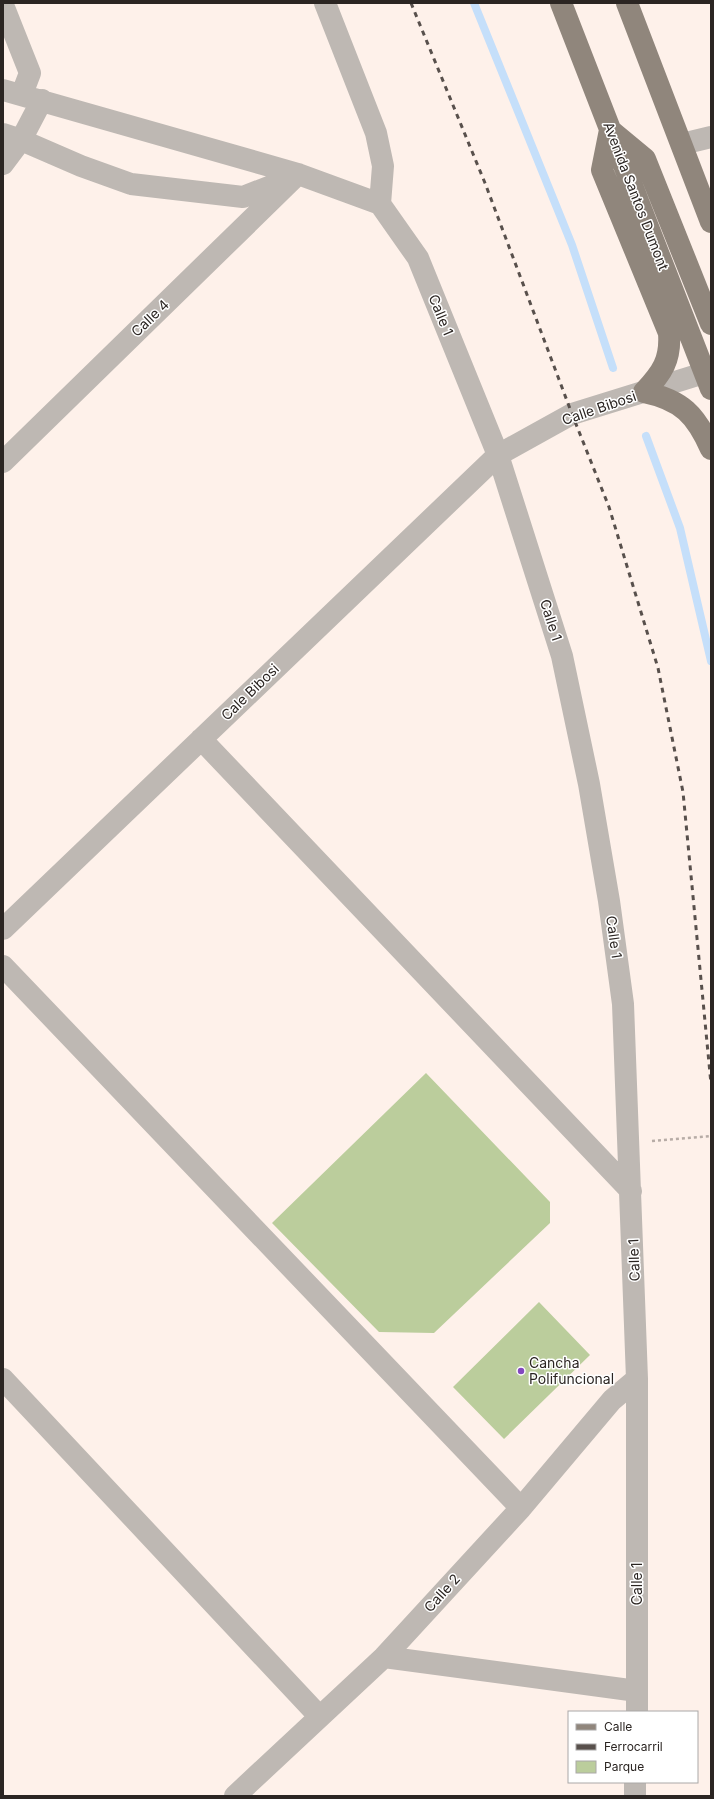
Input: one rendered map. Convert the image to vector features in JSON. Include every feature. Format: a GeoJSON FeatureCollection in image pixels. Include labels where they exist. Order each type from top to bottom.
{"type":"FeatureCollection","features":[{"type":"Feature","properties":{"kind":"main road","name":"Avenida Santos Dumont"},"geometry":{"type":"LineString","coordinates":[[561,3],[709,378]]}},
{"type":"Feature","properties":{"kind":"main road"},"geometry":{"type":"LineString","coordinates":[[627,3],[711,222]]}},
{"type":"Feature","properties":{"kind":"main road"},"geometry":{"type":"LineString","coordinates":[[711,324],[645,159],[610,130],[602,170],[669,334],[669,355],[664,367],[644,392],[674,400],[685,409],[695,418],[711,449]]}},
{"type":"Feature","properties":{"kind":"street"},"geometry":{"type":"LineString","coordinates":[[22,94],[298,174],[380,204],[383,166],[376,133],[325,3]]}},
{"type":"Feature","properties":{"kind":"street"},"geometry":{"type":"LineString","coordinates":[[3,5],[30,73],[22,94],[12,137],[3,164]]}},
{"type":"Feature","properties":{"kind":"street"},"geometry":{"type":"LineString","coordinates":[[12,137],[81,166],[131,184],[243,197],[298,174]]}},
{"type":"Feature","properties":{"kind":"street"},"geometry":{"type":"LineString","coordinates":[[682,144],[711,137]]}},
{"type":"Feature","properties":{"kind":"street","name":"Calle 4"},"geometry":{"type":"LineString","coordinates":[[3,462],[298,174]]}},
{"type":"Feature","properties":{"kind":"street","name":"Calle 1"},"geometry":{"type":"LineString","coordinates":[[380,204],[418,258],[498,455],[562,656],[589,784],[609,901],[623,1004],[637,1379],[637,1702]]}},
{"type":"Feature","properties":{"kind":"street","name":"Calle Bibosi"},"geometry":{"type":"LineString","coordinates":[[498,455],[572,414],[644,392],[709,378]]}},
{"type":"Feature","properties":{"kind":"street","name":"Cale Bibosi"},"geometry":{"type":"LineString","coordinates":[[3,929],[498,455]]}},
{"type":"Feature","properties":{"kind":"street"},"geometry":{"type":"LineString","coordinates":[[201,739],[631,1191]]}},
{"type":"Feature","properties":{"kind":"street"},"geometry":{"type":"LineString","coordinates":[[3,966],[521,1508]]}},
{"type":"Feature","properties":{"kind":"street"},"geometry":{"type":"LineString","coordinates":[[3,1379],[319,1716]]}},
{"type":"Feature","properties":{"kind":"street","name":"Calle 2"},"geometry":{"type":"LineString","coordinates":[[235,1796],[384,1657],[521,1508],[612,1400],[637,1379]]}},
{"type":"Feature","properties":{"kind":"street"},"geometry":{"type":"LineString","coordinates":[[384,1657],[637,1702]]}},
{"type":"Feature","properties":{"kind":"street"},"geometry":{"type":"LineString","coordinates":[[635,1796],[636,1783]]}},
{"type":"Feature","properties":{"kind":"path"},"geometry":{"type":"LineString","coordinates":[[629,1142],[711,1136]]}},
{"type":"Feature","properties":{"kind":"green space"},"geometry":{"type":"Polygon","coordinates":[[[426,1073],[550,1202],[550,1223],[434,1333],[379,1332],[272,1223],[426,1073]]]}},
{"type":"Feature","properties":{"kind":"green space","name":"Cancha Polifuncional"},"geometry":{"type":"Polygon","coordinates":[[[539,1302],[590,1355],[504,1439],[453,1387],[539,1302]]]}},
{"type":"Feature","properties":{"kind":"waterway"},"geometry":{"type":"LineString","coordinates":[[474,3],[572,245],[613,368]]}},
{"type":"Feature","properties":{"kind":"waterway"},"geometry":{"type":"LineString","coordinates":[[646,436],[680,528],[711,661]]}},
{"type":"Feature","properties":{"kind":"railway"},"geometry":{"type":"LineString","coordinates":[[411,3],[485,183],[572,414],[609,507],[658,668],[683,792],[711,1084]]}},
{"type":"Feature","properties":{"kind":"place","name":"Cancha Polifuncional"},"geometry":{"type":"Point","coordinates":[521,1371]}}]}
